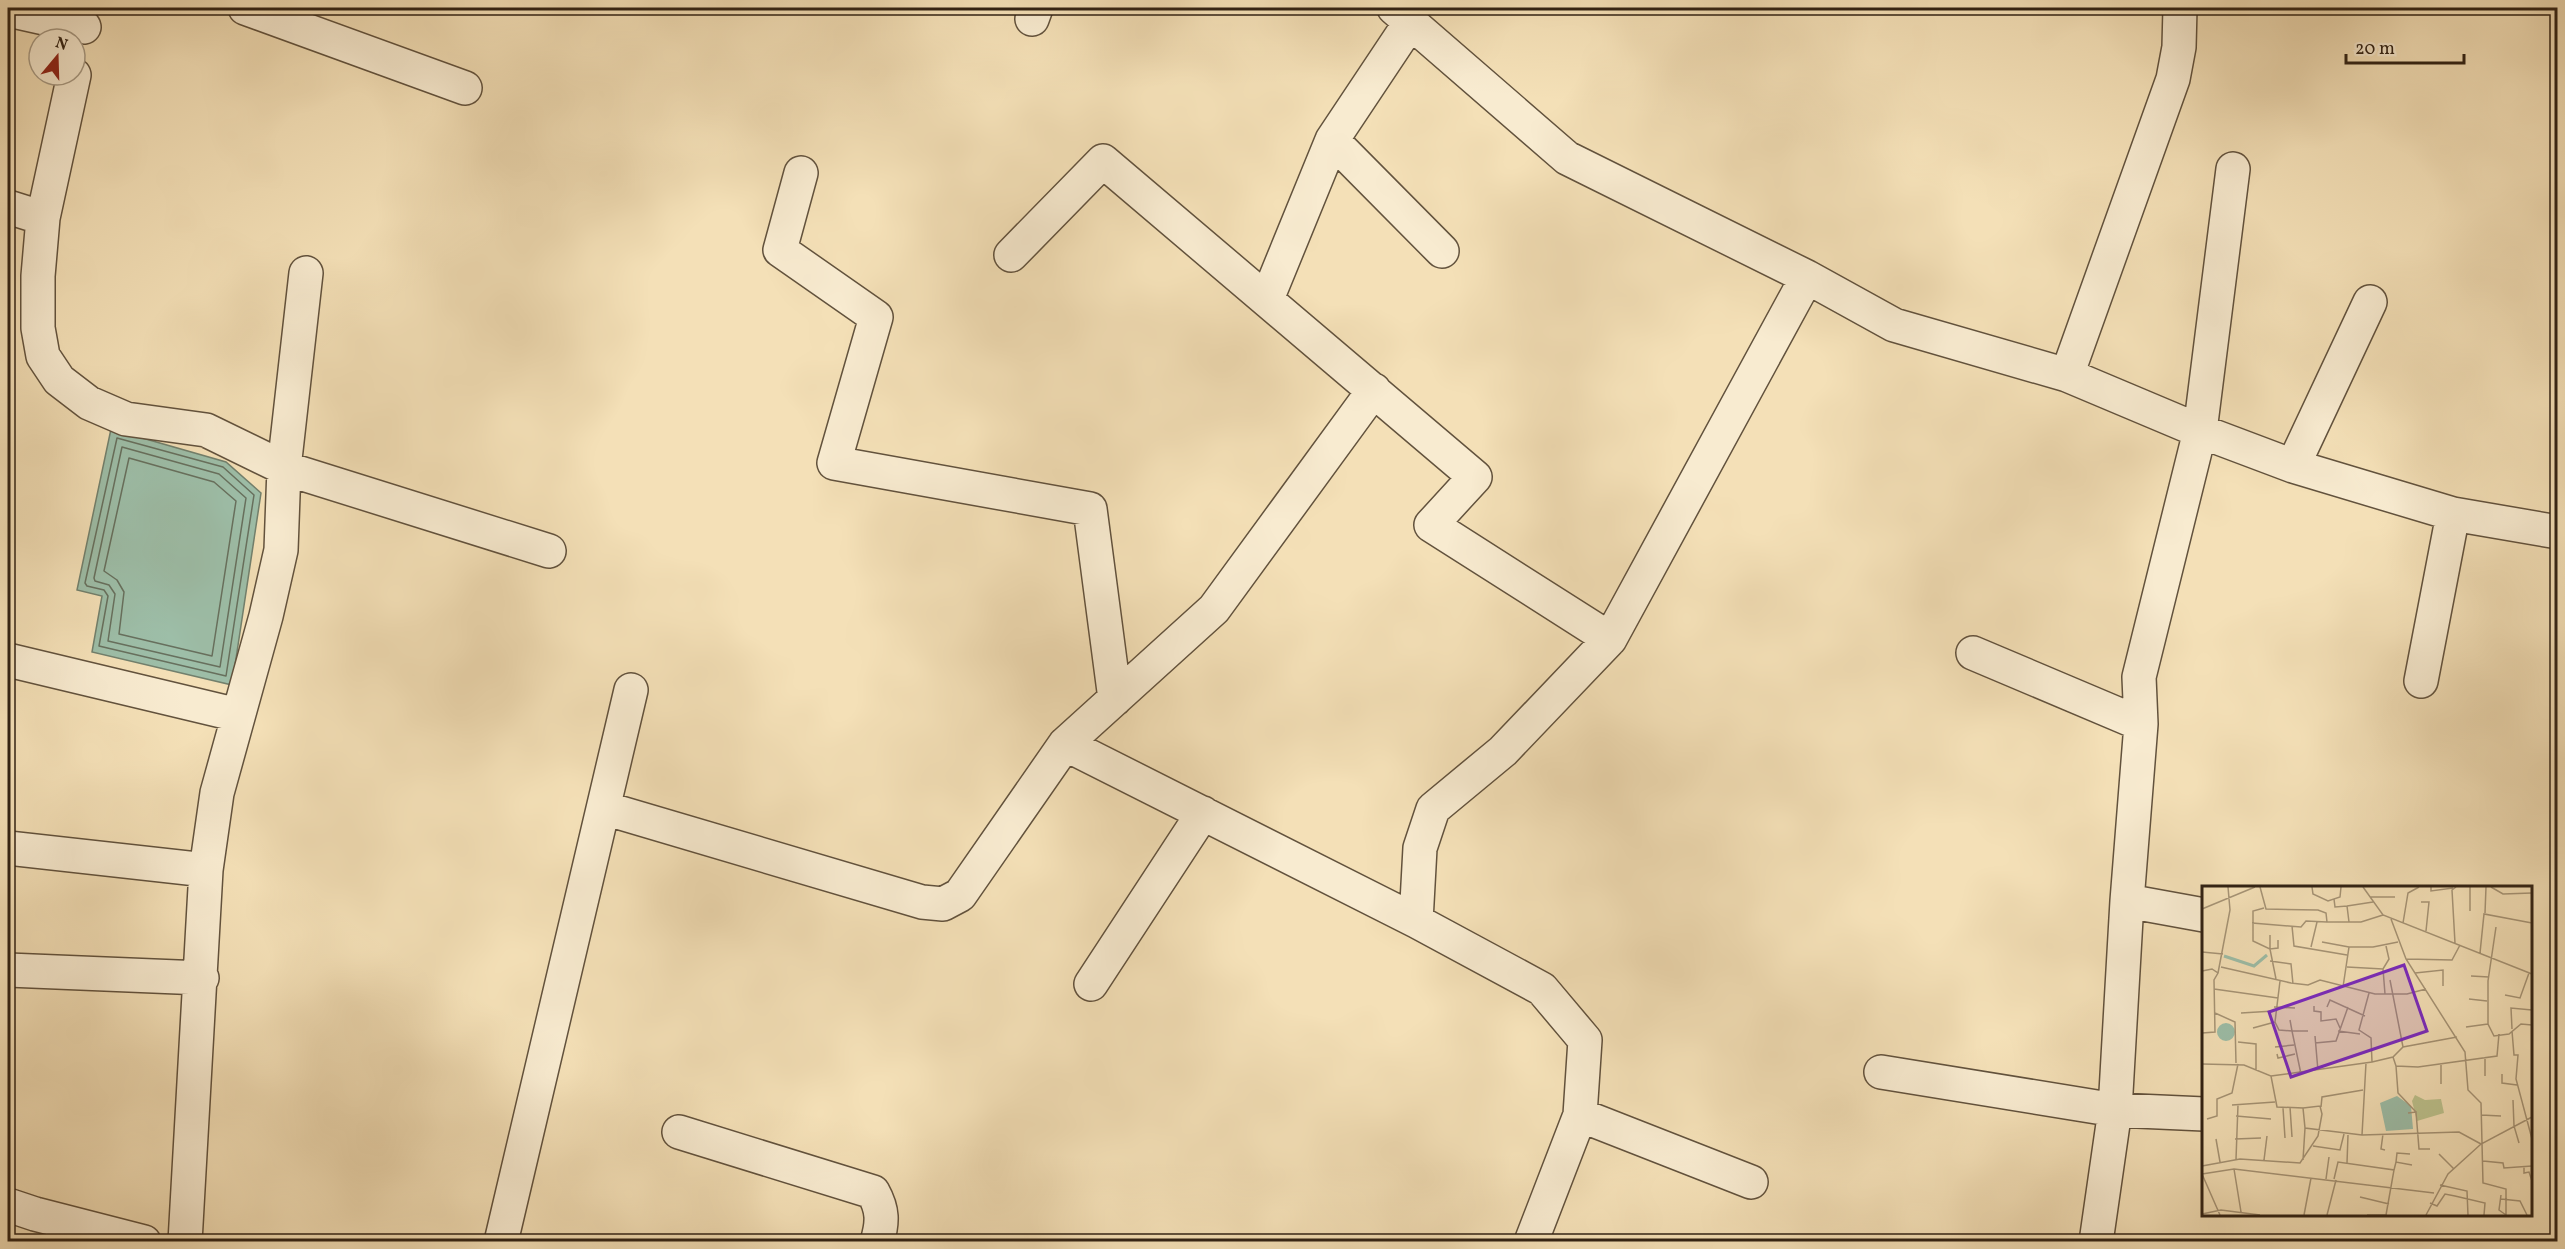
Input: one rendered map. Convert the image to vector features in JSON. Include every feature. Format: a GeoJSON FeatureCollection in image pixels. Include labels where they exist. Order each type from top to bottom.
{"type":"FeatureCollection","features":[{"type":"Feature","properties":{"kind":"street"},"geometry":{"type":"LineString","coordinates":[[245,8],[465,88]]}},
{"type":"Feature","properties":{"kind":"street"},"geometry":{"type":"LineString","coordinates":[[2067,375],[2173,79],[2178,47],[2180,8]]}},
{"type":"Feature","properties":{"kind":"street"},"geometry":{"type":"LineString","coordinates":[[8,10],[89,17]]}},
{"type":"Feature","properties":{"kind":"street"},"geometry":{"type":"LineString","coordinates":[[1267,299],[1332,140],[1402,12],[1567,158],[1807,277],[1894,324],[2067,375],[2200,431],[2293,465],[2453,514],[2558,532]]}},
{"type":"Feature","properties":{"kind":"street"},"geometry":{"type":"LineString","coordinates":[[71,87],[43,218],[38,276],[38,328],[43,357],[59,380],[89,403],[126,419],[206,430],[284,468],[549,551]]}},
{"type":"Feature","properties":{"kind":"street"},"geometry":{"type":"LineString","coordinates":[[1332,140],[1442,251]]}},
{"type":"Feature","properties":{"kind":"street"},"geometry":{"type":"LineString","coordinates":[[1011,255],[1103,162],[1475,477],[1431,525],[1610,639]]}},
{"type":"Feature","properties":{"kind":"street"},"geometry":{"type":"LineString","coordinates":[[2096,1242],[2115,1110],[2127,901],[2141,724],[2139,677],[2200,431],[2233,169]]}},
{"type":"Feature","properties":{"kind":"street"},"geometry":{"type":"LineString","coordinates":[[801,173],[780,250],[876,317],[834,464],[1090,509],[1114,699]]}},
{"type":"Feature","properties":{"kind":"street"},"geometry":{"type":"LineString","coordinates":[[8,207],[43,218]]}},
{"type":"Feature","properties":{"kind":"street"},"geometry":{"type":"LineString","coordinates":[[185,1242],[207,870],[217,793],[266,616],[281,550],[284,468],[306,273]]}},
{"type":"Feature","properties":{"kind":"street"},"geometry":{"type":"LineString","coordinates":[[1416,921],[1420,848],[1433,809],[1503,751],[1610,639],[1807,277]]}},
{"type":"Feature","properties":{"kind":"street"},"geometry":{"type":"LineString","coordinates":[[2293,465],[2370,302]]}},
{"type":"Feature","properties":{"kind":"street"},"geometry":{"type":"LineString","coordinates":[[604,808],[922,902],[943,904],[960,895],[1065,744],[1214,609],[1374,390]]}},
{"type":"Feature","properties":{"kind":"street"},"geometry":{"type":"LineString","coordinates":[[2421,681],[2453,514]]}},
{"type":"Feature","properties":{"kind":"street"},"geometry":{"type":"LineString","coordinates":[[1973,653],[2141,724]]}},
{"type":"Feature","properties":{"kind":"street"},"geometry":{"type":"LineString","coordinates":[[8,660],[238,715]]}},
{"type":"Feature","properties":{"kind":"street"},"geometry":{"type":"LineString","coordinates":[[501,1242],[631,690]]}},
{"type":"Feature","properties":{"kind":"street"},"geometry":{"type":"LineString","coordinates":[[1065,744],[1416,921],[1542,989],[1586,1040],[1580,1115],[1531,1242]]}},
{"type":"Feature","properties":{"kind":"street"},"geometry":{"type":"LineString","coordinates":[[1091,984],[1203,813]]}},
{"type":"Feature","properties":{"kind":"street"},"geometry":{"type":"LineString","coordinates":[[8,848],[207,870]]}},
{"type":"Feature","properties":{"kind":"street"},"geometry":{"type":"LineString","coordinates":[[2127,901],[2202,915]]}},
{"type":"Feature","properties":{"kind":"street"},"geometry":{"type":"LineString","coordinates":[[8,970],[202,978]]}},
{"type":"Feature","properties":{"kind":"street"},"geometry":{"type":"LineString","coordinates":[[1881,1072],[2115,1110],[2202,1114]]}},
{"type":"Feature","properties":{"kind":"street"},"geometry":{"type":"LineString","coordinates":[[1580,1115],[1751,1182]]}},
{"type":"Feature","properties":{"kind":"street"},"geometry":{"type":"LineString","coordinates":[[679,1132],[873,1192],[883,1217],[877,1242]]}},
{"type":"Feature","properties":{"kind":"street"},"geometry":{"type":"LineString","coordinates":[[8,1205],[144,1242]]}},
{"type":"Feature","properties":{"kind":"water"},"geometry":{"type":"Polygon","coordinates":[[[111,429],[226,462],[261,493],[232,685],[92,652],[102,596],[77,590],[111,429]]]}}]}
